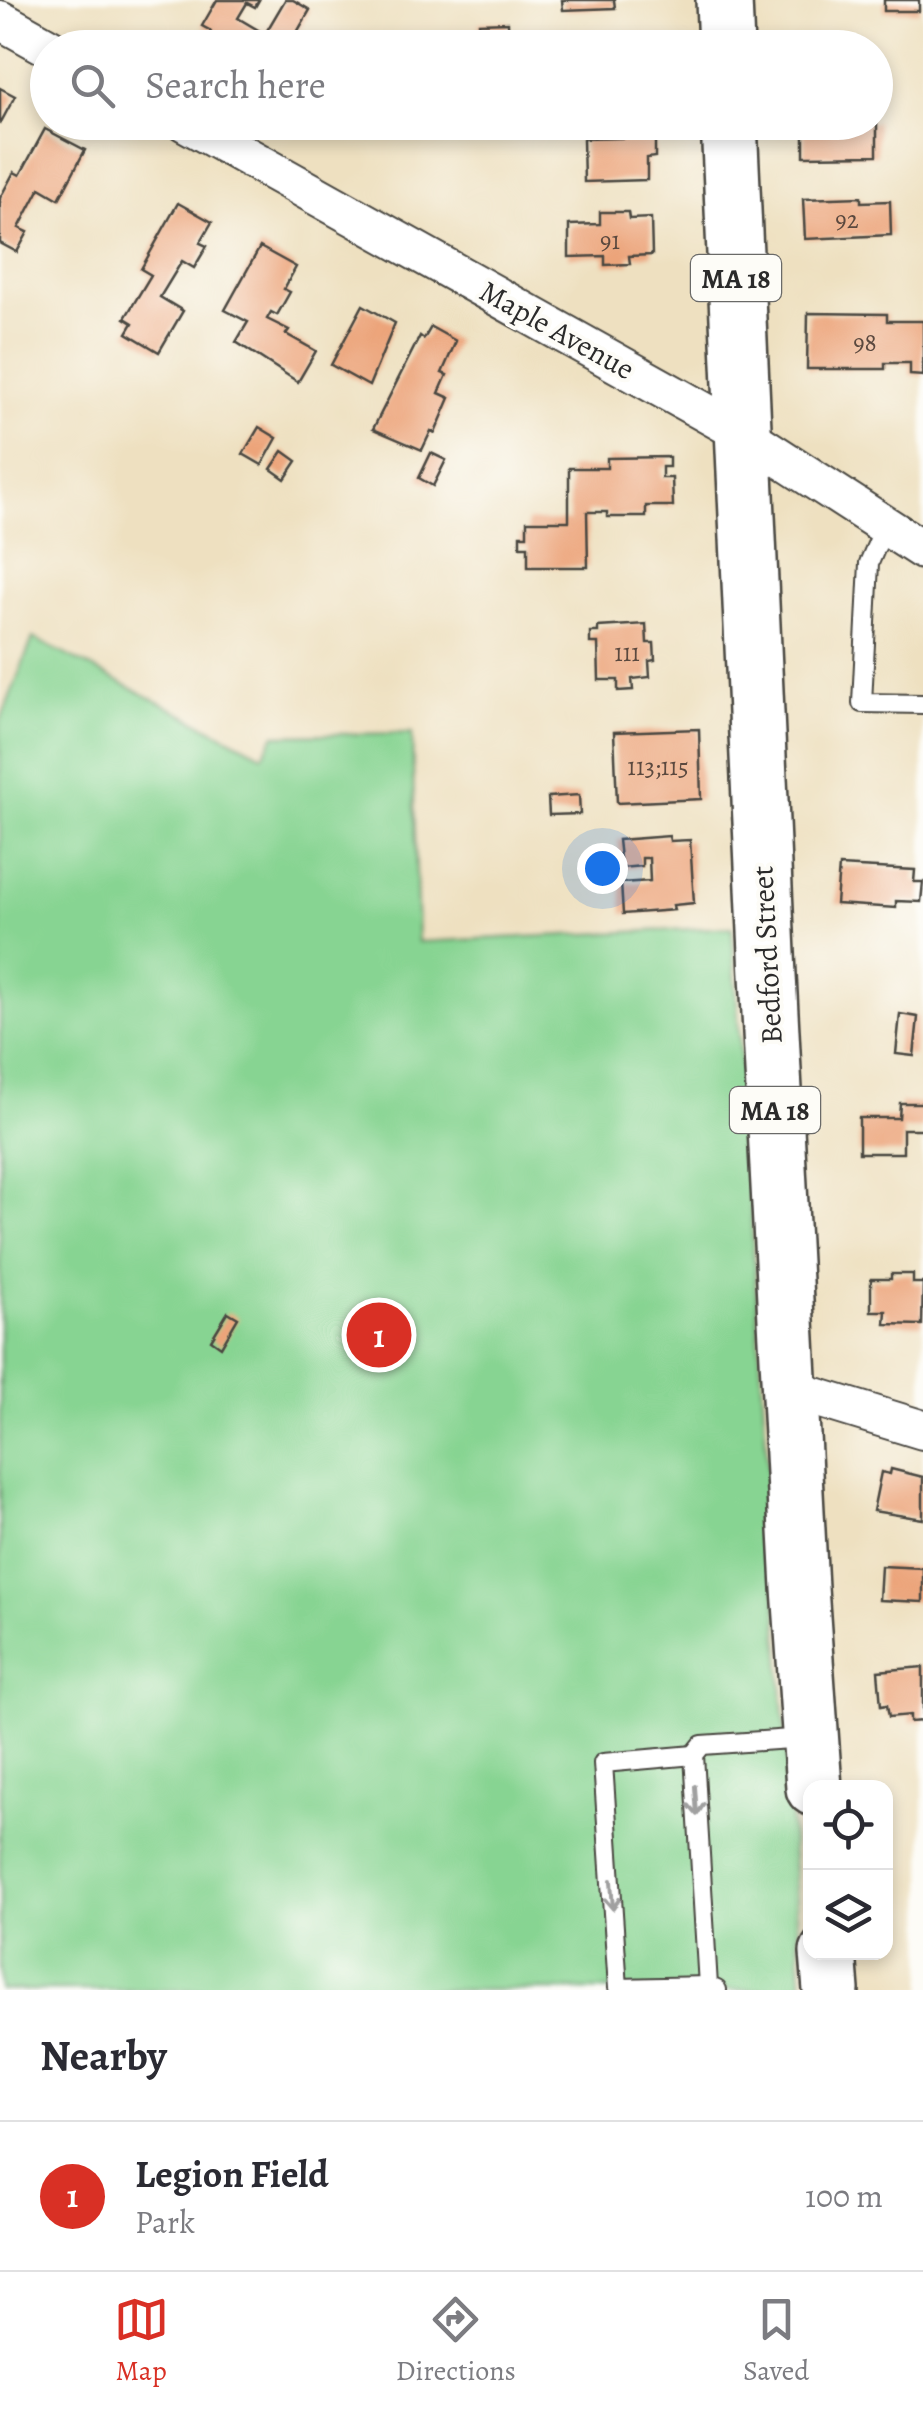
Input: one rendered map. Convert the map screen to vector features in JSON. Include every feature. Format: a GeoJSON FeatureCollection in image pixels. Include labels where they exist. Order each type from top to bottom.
{"type":"FeatureCollection","features":[{"type":"Feature","properties":{"kind":"main road"},"geometry":{"type":"LineString","coordinates":[[724,0],[725,30]]}},
{"type":"Feature","properties":{"kind":"main road","name":"Bedford Street"},"geometry":{"type":"LineString","coordinates":[[730,140],[789,1389],[812,1763]]}},
{"type":"Feature","properties":{"kind":"main road"},"geometry":{"type":"LineString","coordinates":[[829,1960],[831,1990]]}},
{"type":"Feature","properties":{"kind":"street"},"geometry":{"type":"LineString","coordinates":[[0,20],[30,37]]}},
{"type":"Feature","properties":{"kind":"street","name":"Maple Avenue"},"geometry":{"type":"LineString","coordinates":[[216,140],[742,433],[923,550]]}},
{"type":"Feature","properties":{"kind":"street"},"geometry":{"type":"LineString","coordinates":[[789,1389],[923,1430]]}},
{"type":"Feature","properties":{"kind":"lane"},"geometry":{"type":"LineString","coordinates":[[885,526],[868,563],[862,703],[923,704]]}},
{"type":"Feature","properties":{"kind":"lane"},"geometry":{"type":"LineString","coordinates":[[694,1756],[603,1763],[618,1988],[713,1988],[694,1756],[702,1745],[812,1763]]}},
{"type":"Feature","properties":{"kind":"green space"},"geometry":{"type":"Polygon","coordinates":[[[33,638],[263,755],[275,735],[412,733],[418,942],[732,927],[802,1990],[0,1990],[0,722],[33,638]]]}},
{"type":"Feature","properties":{"kind":"building"},"geometry":{"type":"Polygon","coordinates":[[[217,0],[259,0],[255,7],[247,3],[238,18],[258,30],[209,30],[202,26],[217,0]]]}},
{"type":"Feature","properties":{"kind":"building"},"geometry":{"type":"Polygon","coordinates":[[[285,0],[310,10],[298,30],[267,30],[285,0]]]}},
{"type":"Feature","properties":{"kind":"building"},"geometry":{"type":"Polygon","coordinates":[[[562,0],[614,0],[615,8],[563,10],[562,0]]]}},
{"type":"Feature","properties":{"kind":"building"},"geometry":{"type":"Polygon","coordinates":[[[884,0],[919,0],[919,11],[884,11],[884,0]]]}},
{"type":"Feature","properties":{"kind":"building"},"geometry":{"type":"Polygon","coordinates":[[[508,22],[508,30],[479,30],[479,23],[508,22]]]}},
{"type":"Feature","properties":{"kind":"building"},"geometry":{"type":"Polygon","coordinates":[[[0,88],[15,96],[0,124],[0,88]]]}},
{"type":"Feature","properties":{"kind":"building"},"geometry":{"type":"Polygon","coordinates":[[[39,140],[66,140],[85,150],[59,199],[40,188],[19,228],[28,232],[17,252],[0,243],[0,198],[14,172],[20,175],[39,140]]]}},
{"type":"Feature","properties":{"kind":"building"},"geometry":{"type":"Polygon","coordinates":[[[583,140],[655,140],[655,157],[647,158],[647,180],[584,182],[583,140]]]}},
{"type":"Feature","properties":{"kind":"building"},"geometry":{"type":"Polygon","coordinates":[[[804,140],[877,140],[877,155],[804,156],[804,140]]]}},
{"type":"Feature","properties":{"kind":"building"},"geometry":{"type":"Polygon","coordinates":[[[861,197],[861,202],[890,201],[891,235],[805,239],[803,199],[861,197]]]}},
{"type":"Feature","properties":{"kind":"building"},"geometry":{"type":"Polygon","coordinates":[[[178,203],[212,222],[200,243],[207,246],[194,268],[182,261],[160,297],[183,311],[159,352],[127,333],[133,323],[125,318],[151,275],[141,269],[178,203]]]}},
{"type":"Feature","properties":{"kind":"building"},"geometry":{"type":"Polygon","coordinates":[[[600,212],[628,212],[629,219],[651,218],[652,255],[629,256],[630,264],[605,265],[605,256],[569,257],[569,225],[600,224],[600,212]]]}},
{"type":"Feature","properties":{"kind":"building"},"geometry":{"type":"Polygon","coordinates":[[[260,247],[296,267],[284,289],[290,292],[277,315],[271,312],[267,319],[316,351],[298,382],[236,342],[248,322],[225,310],[260,247]]]}},
{"type":"Feature","properties":{"kind":"building"},"geometry":{"type":"Polygon","coordinates":[[[363,305],[395,323],[369,386],[331,365],[363,305]]]}},
{"type":"Feature","properties":{"kind":"building"},"geometry":{"type":"Polygon","coordinates":[[[808,313],[887,314],[887,321],[923,321],[923,376],[910,375],[910,363],[885,363],[885,369],[807,369],[808,313]]]}},
{"type":"Feature","properties":{"kind":"building"},"geometry":{"type":"Polygon","coordinates":[[[431,327],[456,341],[442,373],[447,375],[439,393],[450,398],[435,433],[431,431],[422,450],[373,429],[420,336],[424,339],[431,327]]]}},
{"type":"Feature","properties":{"kind":"building"},"geometry":{"type":"Polygon","coordinates":[[[259,427],[277,438],[262,465],[243,454],[259,427]]]}},
{"type":"Feature","properties":{"kind":"building"},"geometry":{"type":"Polygon","coordinates":[[[283,451],[297,461],[285,479],[271,469],[283,451]]]}},
{"type":"Feature","properties":{"kind":"building"},"geometry":{"type":"Polygon","coordinates":[[[431,453],[446,460],[433,486],[419,478],[431,453]]]}},
{"type":"Feature","properties":{"kind":"building"},"geometry":{"type":"Polygon","coordinates":[[[669,457],[669,467],[662,467],[662,478],[672,478],[673,506],[646,506],[646,517],[607,517],[607,512],[587,512],[588,567],[528,567],[528,546],[520,546],[520,535],[527,535],[527,521],[569,521],[569,468],[607,468],[607,458],[669,457]]]}},
{"type":"Feature","properties":{"kind":"building"},"geometry":{"type":"Polygon","coordinates":[[[646,624],[647,643],[654,643],[650,677],[632,679],[633,690],[618,691],[618,680],[599,680],[598,643],[590,643],[590,632],[598,632],[598,627],[646,624]]]}},
{"type":"Feature","properties":{"kind":"building"},"geometry":{"type":"Polygon","coordinates":[[[699,729],[701,799],[617,803],[614,732],[699,729]]]}},
{"type":"Feature","properties":{"kind":"building"},"geometry":{"type":"Polygon","coordinates":[[[579,795],[580,814],[549,815],[548,797],[579,795]]]}},
{"type":"Feature","properties":{"kind":"building"},"geometry":{"type":"Polygon","coordinates":[[[669,836],[670,841],[690,840],[694,903],[673,905],[674,910],[623,914],[621,883],[650,881],[649,858],[642,858],[642,866],[621,868],[618,840],[669,836]]]}},
{"type":"Feature","properties":{"kind":"building"},"geometry":{"type":"Polygon","coordinates":[[[839,866],[915,870],[914,882],[923,882],[921,902],[896,901],[896,908],[836,904],[839,866]]]}},
{"type":"Feature","properties":{"kind":"building"},"geometry":{"type":"Polygon","coordinates":[[[900,1014],[918,1017],[914,1056],[896,1054],[900,1014]]]}},
{"type":"Feature","properties":{"kind":"building"},"geometry":{"type":"Polygon","coordinates":[[[900,1103],[923,1103],[923,1129],[903,1129],[903,1153],[859,1153],[859,1118],[899,1118],[900,1103]]]}},
{"type":"Feature","properties":{"kind":"building"},"geometry":{"type":"Polygon","coordinates":[[[891,1274],[913,1274],[913,1283],[923,1283],[922,1325],[885,1324],[886,1311],[871,1311],[871,1279],[891,1279],[891,1274]]]}},
{"type":"Feature","properties":{"kind":"building"},"geometry":{"type":"Polygon","coordinates":[[[228,1312],[238,1318],[221,1347],[211,1340],[228,1312]]]}},
{"type":"Feature","properties":{"kind":"building"},"geometry":{"type":"Polygon","coordinates":[[[891,1469],[923,1477],[923,1519],[873,1511],[881,1472],[890,1474],[891,1469]]]}},
{"type":"Feature","properties":{"kind":"building"},"geometry":{"type":"Polygon","coordinates":[[[881,1566],[923,1568],[923,1602],[879,1600],[881,1566]]]}},
{"type":"Feature","properties":{"kind":"building"},"geometry":{"type":"Polygon","coordinates":[[[923,1667],[923,1721],[910,1722],[910,1715],[889,1717],[887,1705],[881,1706],[878,1671],[923,1667]]]}},
{"type":"Feature","properties":{"kind":"place","name":"Legion Field"},"geometry":{"type":"Point","coordinates":[379,1335]}}]}
